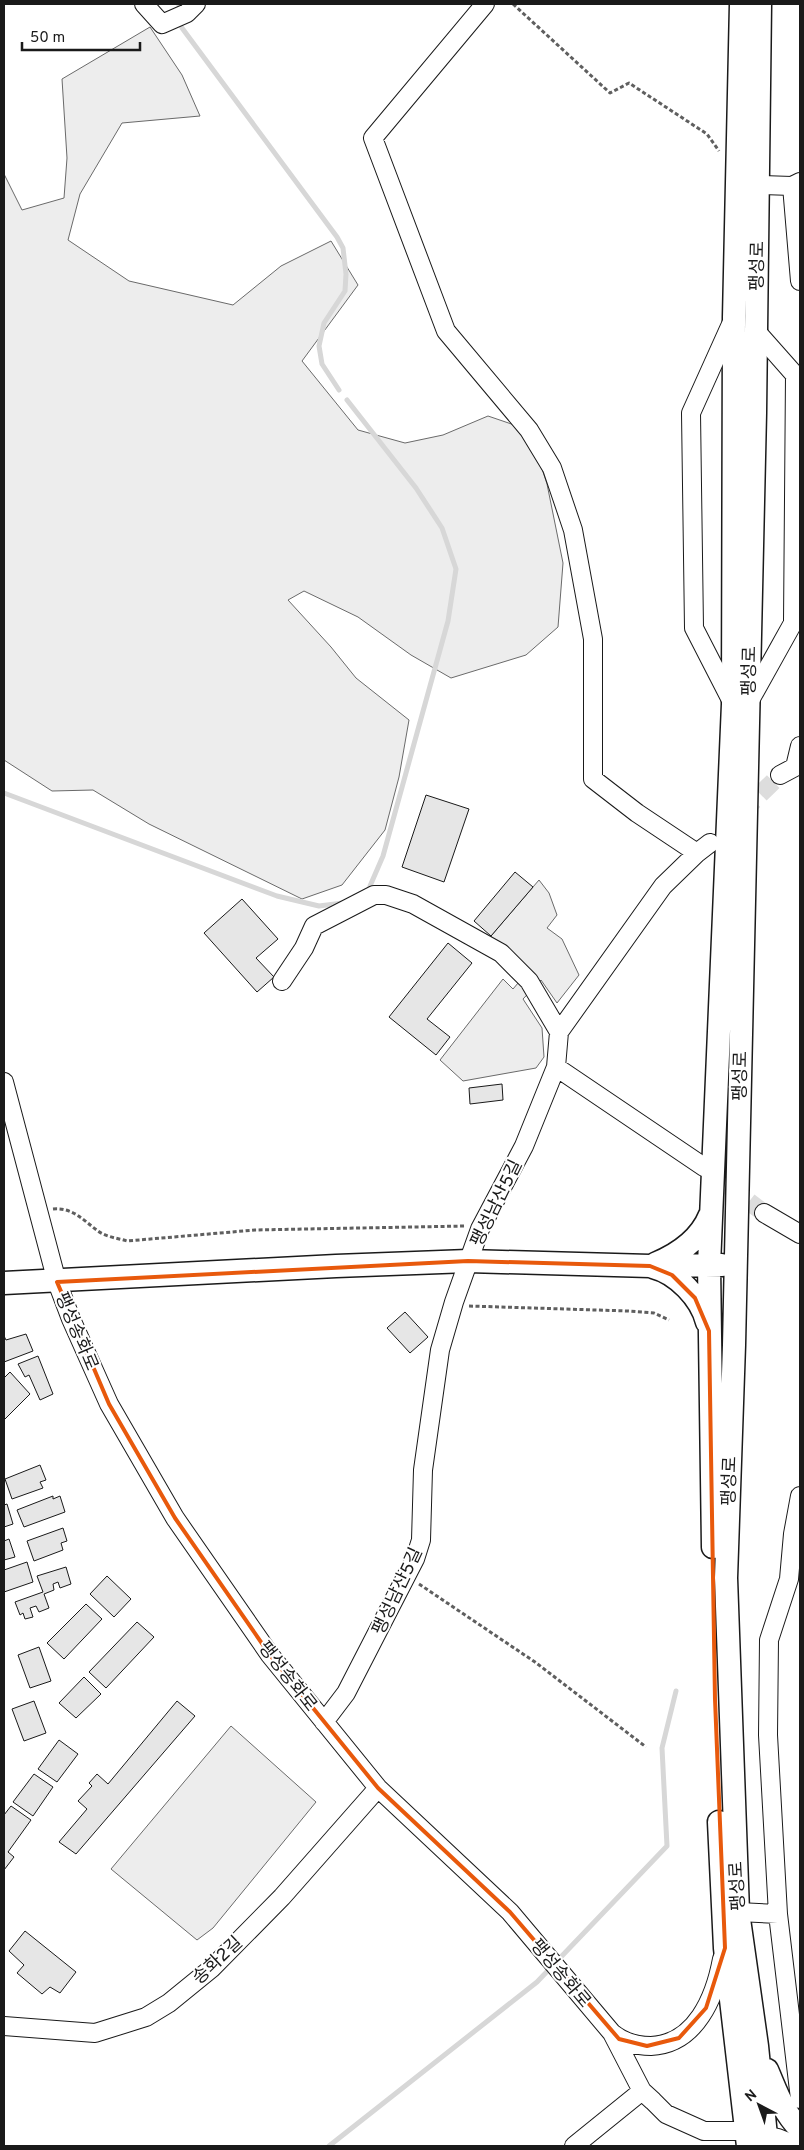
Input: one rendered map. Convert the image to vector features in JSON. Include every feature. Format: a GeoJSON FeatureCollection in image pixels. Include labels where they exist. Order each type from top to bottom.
{"type":"FeatureCollection","features":[{"type":"Feature","properties":{"kind":"main road","name":"팽성로"},"geometry":{"type":"LineString","coordinates":[[741,4],[734,316],[741,703],[736,1266],[726,1578],[738,1912],[757,2046],[756,2140]]}},
{"type":"Feature","properties":{"kind":"main road","name":"팽성로"},"geometry":{"type":"LineString","coordinates":[[756,2140],[725,1948],[715,1689],[708,1265],[741,703],[756,332],[760,4]]}},
{"type":"Feature","properties":{"kind":"main road"},"geometry":{"type":"LineString","coordinates":[[650,1266],[669,1258],[687,1246],[699,1235],[711,1214]]}},
{"type":"Feature","properties":{"kind":"main road"},"geometry":{"type":"LineString","coordinates":[[4,1283],[57,1282],[336,1266],[468,1261],[650,1266],[736,1266]]}},
{"type":"Feature","properties":{"kind":"main road"},"geometry":{"type":"LineString","coordinates":[[650,1266],[667,1271],[690,1292],[704,1312],[710,1331]]}},
{"type":"Feature","properties":{"kind":"main road"},"geometry":{"type":"LineString","coordinates":[[757,2046],[779,2102],[800,2129]]}},
{"type":"Feature","properties":{"kind":"street"},"geometry":{"type":"LineString","coordinates":[[144,4],[162,24],[187,13],[196,4]]}},
{"type":"Feature","properties":{"kind":"street"},"geometry":{"type":"LineString","coordinates":[[282,980],[304,948],[314,926],[374,895],[386,896],[413,904],[501,953],[529,981],[559,1032],[663,886],[703,848],[637,813],[593,779],[593,639],[570,521],[552,468],[529,430],[446,331],[373,138],[485,4]]}},
{"type":"Feature","properties":{"kind":"street"},"geometry":{"type":"LineString","coordinates":[[759,185],[796,184],[800,281]]}},
{"type":"Feature","properties":{"kind":"street"},"geometry":{"type":"LineString","coordinates":[[734,316],[691,413],[694,628],[741,703],[792,623],[795,375],[756,332]]}},
{"type":"Feature","properties":{"kind":"street"},"geometry":{"type":"LineString","coordinates":[[780,775],[795,767],[800,746]]}},
{"type":"Feature","properties":{"kind":"street","name":"팽성남산5길"},"geometry":{"type":"LineString","coordinates":[[324,1722],[346,1693],[414,1558],[420,1540],[423,1470],[440,1350],[454,1302],[480,1229],[524,1146],[556,1066],[559,1032]]}},
{"type":"Feature","properties":{"kind":"street"},"geometry":{"type":"LineString","coordinates":[[556,1066],[704,1167]]}},
{"type":"Feature","properties":{"kind":"street","name":"팽성송화로"},"geometry":{"type":"LineString","coordinates":[[4,1082],[57,1282],[109,1404],[175,1518],[270,1655],[378,1788],[510,1912],[612,2033],[642,2091],[666,2114],[704,2131],[756,2140],[778,2138],[798,2146]]}},
{"type":"Feature","properties":{"kind":"street"},"geometry":{"type":"LineString","coordinates":[[764,1213],[800,1234]]}},
{"type":"Feature","properties":{"kind":"street"},"geometry":{"type":"LineString","coordinates":[[800,1496],[793,1534],[795,1580],[769,1640],[768,1735],[778,1914],[800,2099]]}},
{"type":"Feature","properties":{"kind":"street","name":"송화2길"},"geometry":{"type":"LineString","coordinates":[[4,2026],[95,2033],[146,2017],[169,2003],[212,1968],[282,1897],[378,1788]]}},
{"type":"Feature","properties":{"kind":"street"},"geometry":{"type":"LineString","coordinates":[[738,1912],[778,1914]]}},
{"type":"Feature","properties":{"kind":"street"},"geometry":{"type":"LineString","coordinates":[[612,2033],[619,2039],[627,2042],[647,2046],[668,2043],[679,2038],[699,2019],[706,2008],[718,1978],[725,1948]]}},
{"type":"Feature","properties":{"kind":"street"},"geometry":{"type":"LineString","coordinates":[[574,2146],[642,2091]]}},
{"type":"Feature","properties":{"kind":"street"},"geometry":{"type":"LineString","coordinates":[[704,2131],[719,2146]]}},
{"type":"Feature","properties":{"kind":"path"},"geometry":{"type":"LineString","coordinates":[[513,4],[610,93],[629,83],[707,134],[737,178]]}},
{"type":"Feature","properties":{"kind":"path"},"geometry":{"type":"LineString","coordinates":[[38,1210],[59,1208],[86,1220],[107,1236],[127,1241],[255,1230],[470,1226],[480,1229]]}},
{"type":"Feature","properties":{"kind":"path"},"geometry":{"type":"LineString","coordinates":[[454,1302],[473,1307],[654,1313],[669,1320]]}},
{"type":"Feature","properties":{"kind":"path"},"geometry":{"type":"LineString","coordinates":[[406,1575],[535,1662],[646,1747]]}},
{"type":"Feature","properties":{"kind":"highlighted area"},"geometry":{"type":"Polygon","coordinates":[[[468,1261],[650,1266],[672,1275],[695,1298],[709,1331],[715,1699],[725,1948],[706,2008],[679,2038],[647,2046],[619,2039],[510,1912],[378,1788],[270,1655],[175,1518],[109,1404],[57,1282],[468,1261]]]}},
{"type":"Feature","properties":{"kind":"shaded area"},"geometry":{"type":"Polygon","coordinates":[[[150,27],[182,75],[200,116],[122,123],[80,194],[68,240],[129,281],[233,305],[281,266],[331,241],[358,285],[302,361],[358,430],[405,443],[443,435],[488,416],[529,430],[547,484],[563,563],[558,627],[526,655],[451,678],[411,655],[358,617],[304,591],[288,600],[331,647],[356,678],[409,720],[399,777],[385,830],[342,885],[302,899],[149,824],[93,790],[52,791],[4,760],[4,174],[22,210],[64,198],[67,158],[62,79],[150,27]]]}},
{"type":"Feature","properties":{"kind":"shaded area"},"geometry":{"type":"Polygon","coordinates":[[[539,880],[549,893],[557,915],[547,928],[562,939],[579,975],[557,1003],[541,980],[523,999],[542,1028],[544,1057],[536,1068],[463,1081],[440,1060],[503,979],[513,989],[524,976],[501,953],[491,936],[539,880]]]}},
{"type":"Feature","properties":{"kind":"shaded area"},"geometry":{"type":"Polygon","coordinates":[[[231,1726],[316,1802],[213,1928],[197,1940],[111,1869],[231,1726]]]}},
{"type":"Feature","properties":{"kind":"building"},"geometry":{"type":"Polygon","coordinates":[[[426,795],[469,809],[444,882],[402,867],[426,795]]]}},
{"type":"Feature","properties":{"kind":"building"},"geometry":{"type":"Polygon","coordinates":[[[515,872],[533,887],[491,936],[474,921],[515,872]]]}},
{"type":"Feature","properties":{"kind":"building"},"geometry":{"type":"Polygon","coordinates":[[[242,899],[278,939],[256,958],[274,977],[257,992],[204,933],[242,899]]]}},
{"type":"Feature","properties":{"kind":"building"},"geometry":{"type":"Polygon","coordinates":[[[448,943],[472,963],[427,1019],[450,1037],[436,1055],[389,1017],[448,943]]]}},
{"type":"Feature","properties":{"kind":"building"},"geometry":{"type":"Polygon","coordinates":[[[502,1084],[503,1100],[470,1104],[469,1088],[502,1084]]]}},
{"type":"Feature","properties":{"kind":"building"},"geometry":{"type":"Polygon","coordinates":[[[405,1312],[428,1337],[410,1353],[387,1328],[405,1312]]]}},
{"type":"Feature","properties":{"kind":"building"},"geometry":{"type":"Polygon","coordinates":[[[26,1334],[33,1351],[4,1362],[4,1336],[6,1340],[26,1334]]]}},
{"type":"Feature","properties":{"kind":"building"},"geometry":{"type":"Polygon","coordinates":[[[38,1356],[53,1394],[40,1400],[29,1375],[25,1377],[18,1364],[38,1356]]]}},
{"type":"Feature","properties":{"kind":"building"},"geometry":{"type":"Polygon","coordinates":[[[10,1372],[30,1394],[4,1420],[4,1378],[10,1372]]]}},
{"type":"Feature","properties":{"kind":"building"},"geometry":{"type":"Polygon","coordinates":[[[40,1465],[46,1480],[40,1482],[43,1488],[12,1499],[5,1479],[40,1465]]]}},
{"type":"Feature","properties":{"kind":"building"},"geometry":{"type":"Polygon","coordinates":[[[53,1496],[53,1499],[60,1496],[65,1512],[24,1527],[17,1510],[53,1496]]]}},
{"type":"Feature","properties":{"kind":"building"},"geometry":{"type":"Polygon","coordinates":[[[7,1504],[13,1524],[4,1527],[4,1505],[7,1504]]]}},
{"type":"Feature","properties":{"kind":"building"},"geometry":{"type":"Polygon","coordinates":[[[63,1528],[67,1541],[61,1543],[63,1550],[34,1561],[27,1541],[63,1528]]]}},
{"type":"Feature","properties":{"kind":"building"},"geometry":{"type":"Polygon","coordinates":[[[9,1539],[15,1557],[4,1560],[4,1541],[9,1539]]]}},
{"type":"Feature","properties":{"kind":"building"},"geometry":{"type":"Polygon","coordinates":[[[27,1562],[33,1582],[4,1592],[4,1570],[27,1562]]]}},
{"type":"Feature","properties":{"kind":"building"},"geometry":{"type":"Polygon","coordinates":[[[66,1567],[71,1584],[60,1588],[58,1582],[53,1584],[54,1590],[44,1594],[49,1608],[39,1612],[36,1606],[30,1608],[33,1617],[25,1619],[23,1613],[20,1615],[15,1602],[43,1592],[37,1576],[66,1567]]]}},
{"type":"Feature","properties":{"kind":"building"},"geometry":{"type":"Polygon","coordinates":[[[107,1576],[131,1599],[114,1617],[90,1594],[107,1576]]]}},
{"type":"Feature","properties":{"kind":"building"},"geometry":{"type":"Polygon","coordinates":[[[86,1604],[102,1619],[64,1659],[47,1643],[86,1604]]]}},
{"type":"Feature","properties":{"kind":"building"},"geometry":{"type":"Polygon","coordinates":[[[137,1622],[154,1637],[106,1688],[89,1672],[137,1622]]]}},
{"type":"Feature","properties":{"kind":"building"},"geometry":{"type":"Polygon","coordinates":[[[39,1647],[51,1681],[30,1688],[18,1655],[39,1647]]]}},
{"type":"Feature","properties":{"kind":"building"},"geometry":{"type":"Polygon","coordinates":[[[84,1677],[101,1694],[76,1718],[59,1703],[84,1677]]]}},
{"type":"Feature","properties":{"kind":"building"},"geometry":{"type":"Polygon","coordinates":[[[34,1701],[46,1733],[24,1741],[12,1709],[34,1701]]]}},
{"type":"Feature","properties":{"kind":"building"},"geometry":{"type":"Polygon","coordinates":[[[177,1701],[195,1716],[76,1854],[59,1842],[87,1809],[78,1801],[92,1786],[89,1783],[97,1774],[108,1784],[177,1701]]]}},
{"type":"Feature","properties":{"kind":"building"},"geometry":{"type":"Polygon","coordinates":[[[59,1740],[78,1754],[57,1782],[38,1769],[59,1740]]]}},
{"type":"Feature","properties":{"kind":"building"},"geometry":{"type":"Polygon","coordinates":[[[34,1774],[53,1787],[33,1816],[13,1802],[34,1774]]]}},
{"type":"Feature","properties":{"kind":"building"},"geometry":{"type":"Polygon","coordinates":[[[11,1806],[31,1820],[8,1852],[14,1857],[4,1870],[4,1815],[11,1806]]]}},
{"type":"Feature","properties":{"kind":"building"},"geometry":{"type":"Polygon","coordinates":[[[25,1931],[76,1972],[60,1993],[50,1987],[42,1994],[17,1973],[24,1965],[9,1951],[25,1931]]]}},
{"type":"Feature","properties":{"kind":"waterway"},"geometry":{"type":"LineString","coordinates":[[182,28],[337,237],[343,248],[346,274],[345,291],[324,323],[319,346],[322,364],[339,390]]}},
{"type":"Feature","properties":{"kind":"waterway"},"geometry":{"type":"LineString","coordinates":[[347,400],[416,488],[442,528],[456,569],[448,621],[383,856],[370,886]]}},
{"type":"Feature","properties":{"kind":"waterway"},"geometry":{"type":"LineString","coordinates":[[4,793],[277,896],[319,906],[343,903]]}},
{"type":"Feature","properties":{"kind":"waterway"},"geometry":{"type":"LineString","coordinates":[[329,2146],[537,1982],[667,1846],[662,1748],[676,1691]]}},
{"type":"Feature","properties":{"kind":"tunnel"},"geometry":{"type":"LineString","coordinates":[[741,813],[780,775]]}},
{"type":"Feature","properties":{"kind":"tunnel"},"geometry":{"type":"LineString","coordinates":[[706,1169],[764,1213]]}}]}
